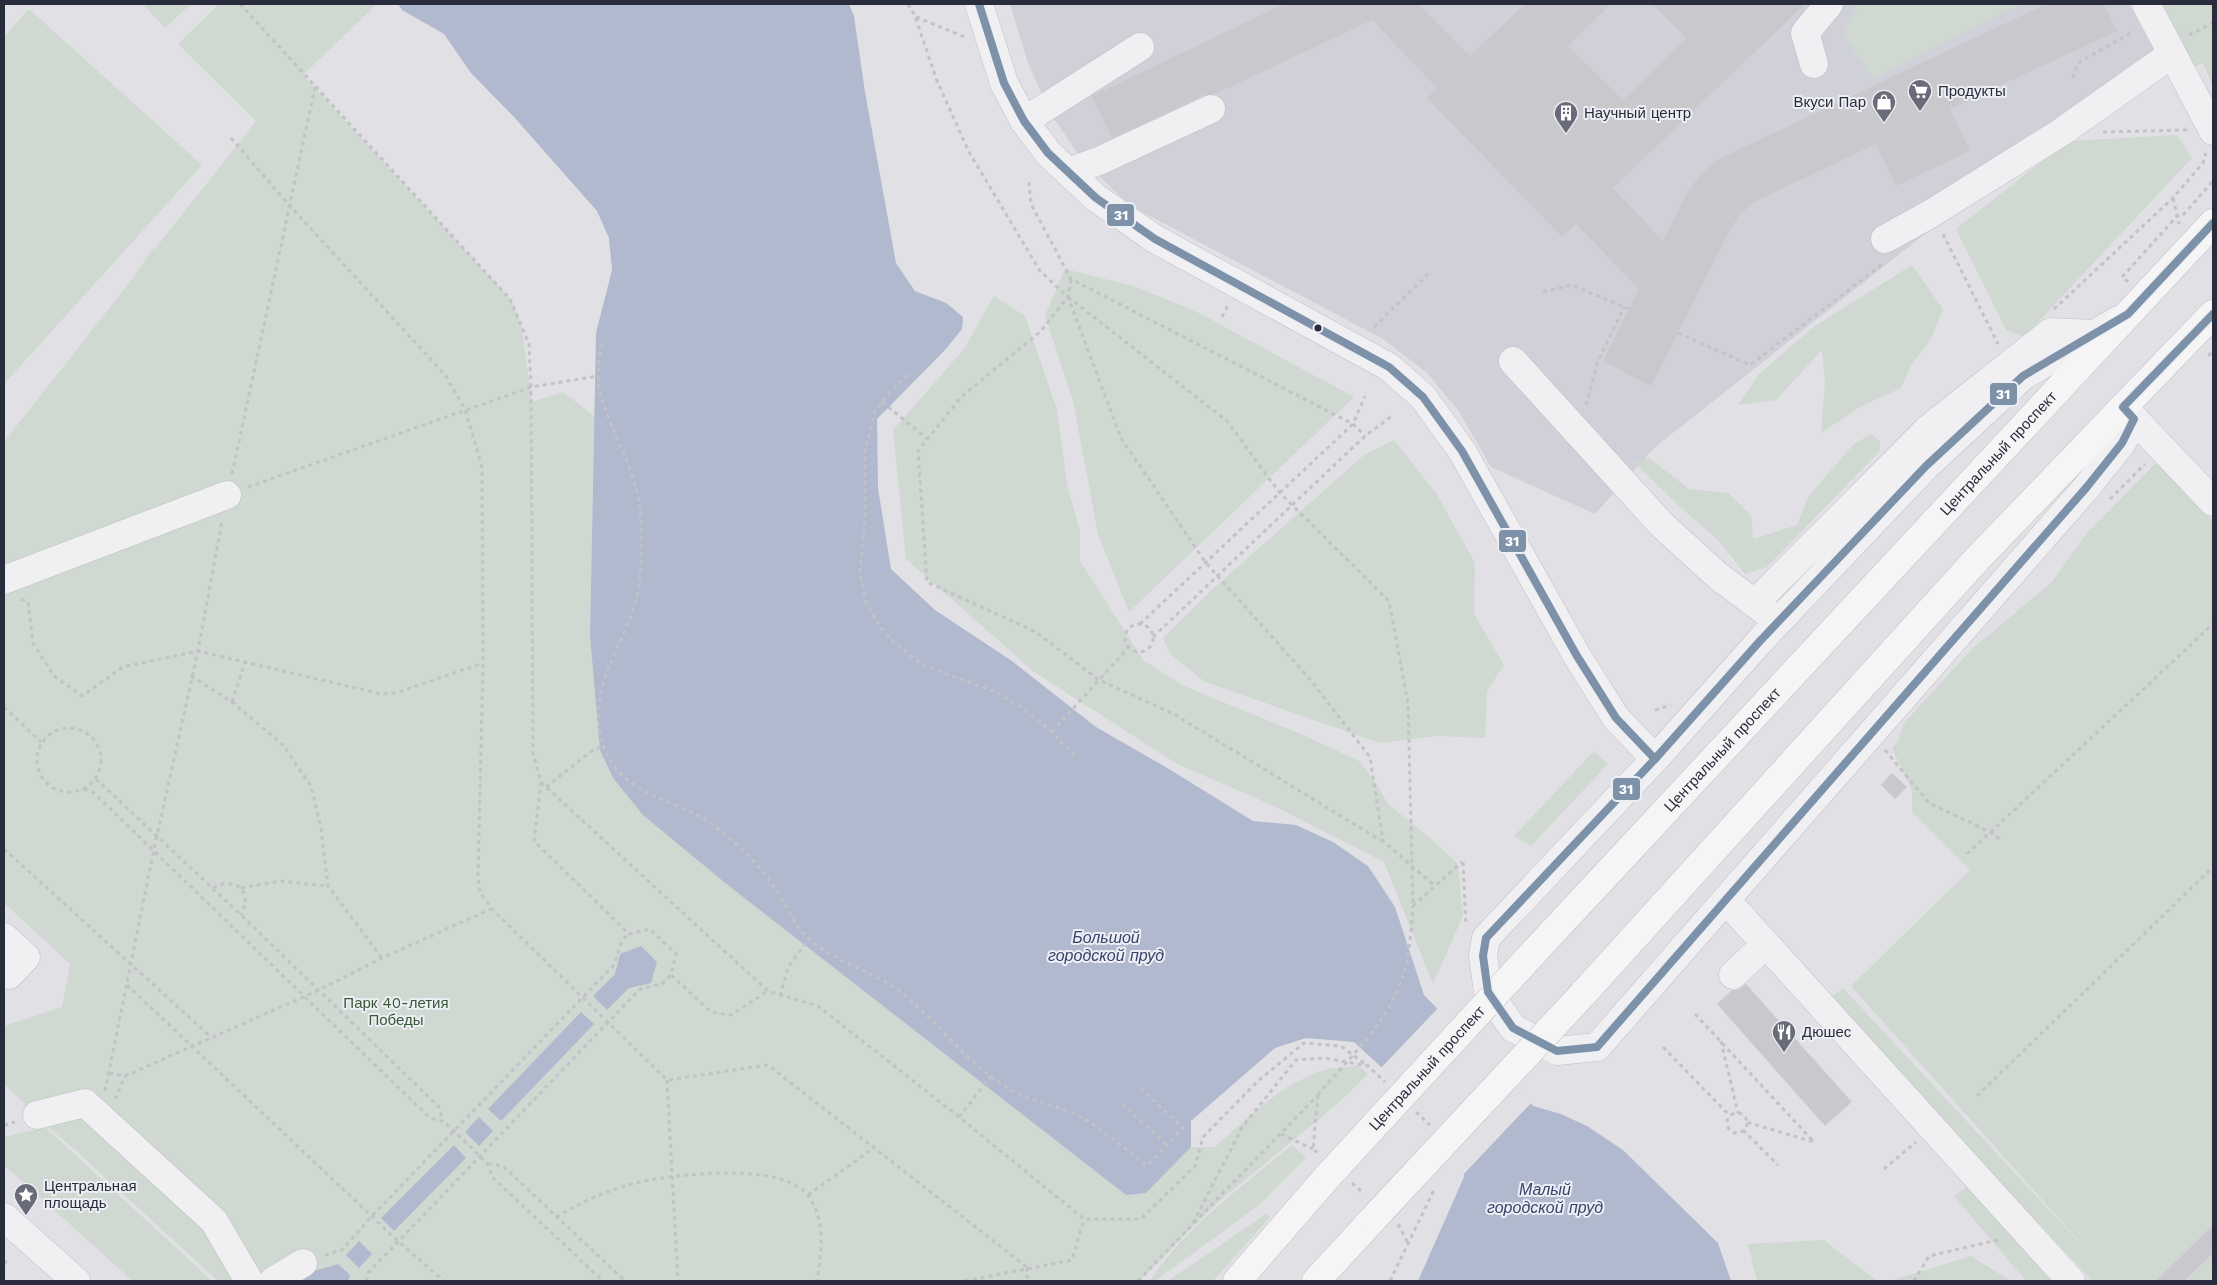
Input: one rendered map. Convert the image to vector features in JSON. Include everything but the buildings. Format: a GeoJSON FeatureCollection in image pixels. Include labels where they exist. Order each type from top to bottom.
{"type":"FeatureCollection","features":[{"type":"Feature","properties":{"kind":"main road","name":"Центральный проспект"},"geometry":{"type":"LineString","coordinates":[[1238,1281],[1329,1175],[1535,951],[2213,223]]}},
{"type":"Feature","properties":{"kind":"main road"},"geometry":{"type":"LineString","coordinates":[[1316,1281],[1582,995],[1978,558],[2128,413],[2213,314]]}},
{"type":"Feature","properties":{"kind":"street"},"geometry":{"type":"LineString","coordinates":[[979,4],[1004,83],[1024,121],[1048,153],[1096,198],[1155,239],[1389,367],[1423,397],[1462,451],[1577,656],[1616,718],[1655,759]]}},
{"type":"Feature","properties":{"kind":"street"},"geometry":{"type":"LineString","coordinates":[[1814,64],[1804,33],[1829,4]]}},
{"type":"Feature","properties":{"kind":"street"},"geometry":{"type":"LineString","coordinates":[[2150,12],[2213,131]]}},
{"type":"Feature","properties":{"kind":"street"},"geometry":{"type":"LineString","coordinates":[[1024,121],[1140,47]]}},
{"type":"Feature","properties":{"kind":"street"},"geometry":{"type":"LineString","coordinates":[[1888,248],[1932,213],[2060,133],[2172,54]]}},
{"type":"Feature","properties":{"kind":"street"},"geometry":{"type":"LineString","coordinates":[[1068,172],[1099,161],[1210,109]]}},
{"type":"Feature","properties":{"kind":"street"},"geometry":{"type":"LineString","coordinates":[[2128,314],[2023,376],[1970,423],[1926,466],[1778,622],[1655,759],[1486,938],[1483,956],[1488,992],[1513,1028],[1557,1050],[1597,1047],[2086,488],[2122,443],[2128,413]]}},
{"type":"Feature","properties":{"kind":"street"},"geometry":{"type":"LineString","coordinates":[[1755,603],[1936,423],[2051,332],[2095,334]]}},
{"type":"Feature","properties":{"kind":"street"},"geometry":{"type":"LineString","coordinates":[[1513,360],[1662,525],[1718,576],[1778,622]]}},
{"type":"Feature","properties":{"kind":"street"},"geometry":{"type":"LineString","coordinates":[[2128,413],[2213,502]]}},
{"type":"Feature","properties":{"kind":"street"},"geometry":{"type":"LineString","coordinates":[[10,588],[227,495]]}},
{"type":"Feature","properties":{"kind":"street"},"geometry":{"type":"LineString","coordinates":[[1726,900],[2071,1281]]}},
{"type":"Feature","properties":{"kind":"street"},"geometry":{"type":"LineString","coordinates":[[4,936],[26,957],[10,975],[4,970]]}},
{"type":"Feature","properties":{"kind":"street"},"geometry":{"type":"LineString","coordinates":[[1733,975],[1766,944]]}},
{"type":"Feature","properties":{"kind":"street"},"geometry":{"type":"LineString","coordinates":[[37,1115],[85,1103],[104,1108],[214,1221],[249,1281]]}},
{"type":"Feature","properties":{"kind":"street"},"geometry":{"type":"LineString","coordinates":[[4,1217],[76,1281]]}},
{"type":"Feature","properties":{"kind":"street"},"geometry":{"type":"LineString","coordinates":[[274,1281],[304,1263]]}},
{"type":"Feature","properties":{"kind":"path"},"geometry":{"type":"LineString","coordinates":[[240,4],[510,299],[529,344],[531,387],[532,753],[541,782],[534,841],[629,934]]}},
{"type":"Feature","properties":{"kind":"path"},"geometry":{"type":"LineString","coordinates":[[908,4],[915,16],[937,80],[969,152],[1040,271],[1068,297],[1227,421],[1279,492],[1389,601],[1408,703],[1413,906],[1407,962],[1395,996],[1377,1024],[1318,1095],[1192,1225]]}},
{"type":"Feature","properties":{"kind":"path"},"geometry":{"type":"LineString","coordinates":[[2073,78],[2078,63],[2150,12]]}},
{"type":"Feature","properties":{"kind":"path"},"geometry":{"type":"LineString","coordinates":[[915,16],[965,37]]}},
{"type":"Feature","properties":{"kind":"path"},"geometry":{"type":"LineString","coordinates":[[125,1076],[109,1073],[154,849],[198,651],[227,495],[315,88]]}},
{"type":"Feature","properties":{"kind":"path"},"geometry":{"type":"LineString","coordinates":[[2098,132],[2213,131]]}},
{"type":"Feature","properties":{"kind":"path"},"geometry":{"type":"LineString","coordinates":[[231,138],[290,206],[444,375],[466,409],[482,467],[483,663],[478,877],[480,892],[492,909],[666,1080],[678,1281]]}},
{"type":"Feature","properties":{"kind":"path"},"geometry":{"type":"LineString","coordinates":[[2133,274],[2127,281],[2122,277],[2213,181]]}},
{"type":"Feature","properties":{"kind":"path"},"geometry":{"type":"LineString","coordinates":[[1029,182],[1031,204],[1071,279],[1353,424],[1365,436]]}},
{"type":"Feature","properties":{"kind":"path"},"geometry":{"type":"LineString","coordinates":[[2172,231],[2179,224],[2173,198]]}},
{"type":"Feature","properties":{"kind":"path"},"geometry":{"type":"LineString","coordinates":[[1932,213],[2001,350]]}},
{"type":"Feature","properties":{"kind":"path"},"geometry":{"type":"LineString","coordinates":[[1678,333],[1750,364],[1888,248]]}},
{"type":"Feature","properties":{"kind":"path"},"geometry":{"type":"LineString","coordinates":[[1374,327],[1428,274]]}},
{"type":"Feature","properties":{"kind":"path"},"geometry":{"type":"LineString","coordinates":[[1071,279],[1068,297],[1040,332],[961,397],[918,451],[926,582],[1036,632],[1099,680],[1172,713],[1383,841],[1434,885]]}},
{"type":"Feature","properties":{"kind":"path"},"geometry":{"type":"LineString","coordinates":[[1543,292],[1572,285],[1629,309]]}},
{"type":"Feature","properties":{"kind":"path"},"geometry":{"type":"LineString","coordinates":[[1068,297],[1121,438],[1206,563],[1308,678],[1370,757],[1383,841]]}},
{"type":"Feature","properties":{"kind":"path"},"geometry":{"type":"LineString","coordinates":[[1578,432],[1598,361],[1624,307]]}},
{"type":"Feature","properties":{"kind":"path"},"geometry":{"type":"LineString","coordinates":[[602,344],[598,376],[601,397],[638,490],[641,519],[641,564],[636,600],[600,690],[599,719],[604,746],[613,765],[627,780],[642,790],[710,823],[744,851],[773,885],[799,929],[809,939],[902,992],[962,1052],[991,1076],[1013,1091],[1078,1116],[1112,1138],[1147,1166],[1183,1128],[1138,1086]]}},
{"type":"Feature","properties":{"kind":"path"},"geometry":{"type":"LineString","coordinates":[[2213,351],[2209,355],[2213,359]]}},
{"type":"Feature","properties":{"kind":"path"},"geometry":{"type":"LineString","coordinates":[[908,375],[875,412],[865,450],[865,519],[860,573],[866,602],[880,626],[894,642],[922,665],[996,692],[1027,711],[1052,732],[1075,757]]}},
{"type":"Feature","properties":{"kind":"path"},"geometry":{"type":"LineString","coordinates":[[227,495],[531,387],[598,376]]}},
{"type":"Feature","properties":{"kind":"path"},"geometry":{"type":"LineString","coordinates":[[1140,624],[1353,424],[1365,396]]}},
{"type":"Feature","properties":{"kind":"path"},"geometry":{"type":"LineString","coordinates":[[882,402],[928,438]]}},
{"type":"Feature","properties":{"kind":"path"},"geometry":{"type":"LineString","coordinates":[[1152,637],[1365,436],[1392,416]]}},
{"type":"Feature","properties":{"kind":"path"},"geometry":{"type":"LineString","coordinates":[[2104,505],[2161,448]]}},
{"type":"Feature","properties":{"kind":"path"},"geometry":{"type":"LineString","coordinates":[[10,588],[28,602],[33,643],[54,676],[82,696],[124,667],[198,651],[381,694],[396,693],[483,663]]}},
{"type":"Feature","properties":{"kind":"path"},"geometry":{"type":"LineString","coordinates":[[1140,624],[1146,626],[1151,631],[1152,637],[1151,644],[1141,651],[1134,651],[1129,648],[1125,635],[1133,625],[1140,624]]}},
{"type":"Feature","properties":{"kind":"path"},"geometry":{"type":"LineString","coordinates":[[1966,854],[2213,624]]}},
{"type":"Feature","properties":{"kind":"path"},"geometry":{"type":"LineString","coordinates":[[1052,732],[1129,648]]}},
{"type":"Feature","properties":{"kind":"path"},"geometry":{"type":"LineString","coordinates":[[232,702],[245,662]]}},
{"type":"Feature","properties":{"kind":"path"},"geometry":{"type":"LineString","coordinates":[[191,676],[232,702],[283,745],[310,786],[322,828],[328,886],[382,958]]}},
{"type":"Feature","properties":{"kind":"path"},"geometry":{"type":"LineString","coordinates":[[4,707],[41,742]]}},
{"type":"Feature","properties":{"kind":"path"},"geometry":{"type":"LineString","coordinates":[[70,727],[87,732],[98,745],[102,762],[96,779],[84,789],[67,793],[51,788],[40,775],[36,758],[41,742],[54,731],[70,727]]}},
{"type":"Feature","properties":{"kind":"path"},"geometry":{"type":"LineString","coordinates":[[546,787],[593,750],[604,746]]}},
{"type":"Feature","properties":{"kind":"path"},"geometry":{"type":"LineString","coordinates":[[1878,754],[1884,748],[1929,803],[1990,832],[2001,840]]}},
{"type":"Feature","properties":{"kind":"path"},"geometry":{"type":"LineString","coordinates":[[96,779],[213,888],[440,1107],[443,1121]]}},
{"type":"Feature","properties":{"kind":"path"},"geometry":{"type":"LineString","coordinates":[[541,782],[768,991],[818,1006],[1084,1219],[1141,1219],[1195,1166],[1203,1137],[1258,1082],[1304,1043],[1340,1046],[1368,1066]]}},
{"type":"Feature","properties":{"kind":"path"},"geometry":{"type":"LineString","coordinates":[[84,789],[93,792],[154,849],[430,1118],[443,1121],[488,1164],[492,1177],[603,1281]]}},
{"type":"Feature","properties":{"kind":"path"},"geometry":{"type":"LineString","coordinates":[[4,849],[211,1038]]}},
{"type":"Feature","properties":{"kind":"path"},"geometry":{"type":"LineString","coordinates":[[1413,906],[1434,885],[1463,862],[1466,929]]}},
{"type":"Feature","properties":{"kind":"path"},"geometry":{"type":"LineString","coordinates":[[1977,1096],[2213,867]]}},
{"type":"Feature","properties":{"kind":"path"},"geometry":{"type":"LineString","coordinates":[[241,888],[281,881],[328,886]]}},
{"type":"Feature","properties":{"kind":"path"},"geometry":{"type":"LineString","coordinates":[[213,888],[222,883],[233,883],[241,888],[246,898],[246,908],[241,915]]}},
{"type":"Feature","properties":{"kind":"path"},"geometry":{"type":"LineString","coordinates":[[104,1108],[125,1076],[492,909]]}},
{"type":"Feature","properties":{"kind":"path"},"geometry":{"type":"LineString","coordinates":[[304,1263],[342,1250],[372,1216],[614,965],[622,940],[629,934],[650,929],[676,954],[671,975],[662,984],[640,989],[368,1273],[366,1281]]}},
{"type":"Feature","properties":{"kind":"path"},"geometry":{"type":"LineString","coordinates":[[780,996],[788,967],[809,939]]}},
{"type":"Feature","properties":{"kind":"path"},"geometry":{"type":"LineString","coordinates":[[671,975],[711,1012],[731,1015],[768,991]]}},
{"type":"Feature","properties":{"kind":"path"},"geometry":{"type":"LineString","coordinates":[[126,985],[399,1242],[444,1281]]}},
{"type":"Feature","properties":{"kind":"path"},"geometry":{"type":"LineString","coordinates":[[1695,1014],[1814,1142],[1746,1122]]}},
{"type":"Feature","properties":{"kind":"path"},"geometry":{"type":"LineString","coordinates":[[1720,1040],[1738,1113]]}},
{"type":"Feature","properties":{"kind":"path"},"geometry":{"type":"LineString","coordinates":[[1663,1047],[1730,1116]]}},
{"type":"Feature","properties":{"kind":"path"},"geometry":{"type":"LineString","coordinates":[[666,1080],[768,1065],[875,1146],[1028,1268]]}},
{"type":"Feature","properties":{"kind":"path"},"geometry":{"type":"LineString","coordinates":[[959,1117],[991,1076]]}},
{"type":"Feature","properties":{"kind":"path"},"geometry":{"type":"LineString","coordinates":[[1122,1104],[1167,1145]]}},
{"type":"Feature","properties":{"kind":"path"},"geometry":{"type":"LineString","coordinates":[[1738,1113],[1744,1116],[1746,1122],[1742,1130],[1734,1132],[1728,1128],[1727,1122],[1730,1116],[1738,1113]]}},
{"type":"Feature","properties":{"kind":"path"},"geometry":{"type":"LineString","coordinates":[[1884,1169],[1932,1129]]}},
{"type":"Feature","properties":{"kind":"path"},"geometry":{"type":"LineString","coordinates":[[1742,1130],[1778,1165]]}},
{"type":"Feature","properties":{"kind":"path"},"geometry":{"type":"LineString","coordinates":[[1281,1134],[1313,1149]]}},
{"type":"Feature","properties":{"kind":"path"},"geometry":{"type":"LineString","coordinates":[[808,1195],[875,1146]]}},
{"type":"Feature","properties":{"kind":"path"},"geometry":{"type":"LineString","coordinates":[[488,1164],[503,1166],[625,1281]]}},
{"type":"Feature","properties":{"kind":"path"},"geometry":{"type":"LineString","coordinates":[[556,1217],[582,1201],[640,1182],[725,1173],[765,1175],[790,1183],[808,1195],[819,1217],[822,1242],[816,1281]]}},
{"type":"Feature","properties":{"kind":"path"},"geometry":{"type":"LineString","coordinates":[[965,1281],[1072,1260],[1084,1219]]}},
{"type":"Feature","properties":{"kind":"path"},"geometry":{"type":"LineString","coordinates":[[1914,1281],[1929,1256],[2027,1233]]}},
{"type":"Feature","properties":{"kind":"path"},"geometry":{"type":"LineString","coordinates":[[4,1264],[8,1260]]}},
{"type":"Feature","properties":{"kind":"path"},"geometry":{"type":"LineString","coordinates":[[1028,1268],[1025,1273],[1030,1281]]}},
{"type":"Feature","properties":{"kind":"shaded area"},"geometry":{"type":"Polygon","coordinates":[[[1010,4],[2129,4],[2155,52],[1654,448],[1595,514],[1491,467],[1458,410],[1427,373],[1383,339],[1131,206],[1082,160],[1051,114],[1028,63],[1010,4]]]}},
{"type":"Feature","properties":{"kind":"green space"},"geometry":{"type":"Polygon","coordinates":[[[143,4],[191,4],[165,28],[143,4]]]}},
{"type":"Feature","properties":{"kind":"green space","name":"Парк 40-летия Победы"},"geometry":{"type":"Polygon","coordinates":[[[219,4],[377,4],[303,75],[510,299],[521,324],[532,402],[563,392],[594,416],[590,636],[600,750],[613,778],[729,886],[1126,1195],[1146,1193],[1191,1147],[1215,1147],[1279,1093],[1308,1076],[1328,1069],[1359,1066],[1368,1074],[1344,1098],[1215,1205],[1139,1281],[218,1281],[74,1149],[24,1106],[25,1104],[4,1084],[4,1026],[62,1007],[70,964],[4,903],[4,442],[133,278],[153,248],[154,250],[256,121],[178,44],[219,4]]]}},
{"type":"Feature","properties":{"kind":"green space"},"geometry":{"type":"Polygon","coordinates":[[[1859,4],[2020,4],[1873,79],[1842,33],[1859,4]]]}},
{"type":"Feature","properties":{"kind":"green space"},"geometry":{"type":"Polygon","coordinates":[[[2155,4],[2213,4],[2213,87],[2203,63],[2188,69],[2155,4]]]}},
{"type":"Feature","properties":{"kind":"green space"},"geometry":{"type":"Polygon","coordinates":[[[29,9],[202,165],[4,384],[4,37],[29,9]]]}},
{"type":"Feature","properties":{"kind":"green space"},"geometry":{"type":"Polygon","coordinates":[[[2177,135],[2192,158],[2024,337],[2006,330],[1956,229],[2068,141],[2177,135]]]}},
{"type":"Feature","properties":{"kind":"green space"},"geometry":{"type":"Polygon","coordinates":[[[1912,265],[1943,309],[1931,339],[1912,364],[1901,388],[1860,407],[1821,433],[1825,382],[1822,350],[1776,400],[1738,405],[1760,373],[1815,326],[1912,265]]]}},
{"type":"Feature","properties":{"kind":"green space"},"geometry":{"type":"Polygon","coordinates":[[[1065,269],[1137,287],[1201,314],[1354,397],[1129,612],[1098,534],[1073,401],[1045,315],[1065,269]]]}},
{"type":"Feature","properties":{"kind":"green space"},"geometry":{"type":"Polygon","coordinates":[[[994,296],[1025,316],[1057,410],[1067,484],[1080,532],[1080,561],[1143,660],[1184,686],[1303,735],[1359,761],[1376,783],[1388,804],[1430,838],[1458,864],[1463,916],[1433,984],[1384,862],[1274,806],[1177,764],[1033,671],[906,559],[893,430],[964,349],[994,296]]]}},
{"type":"Feature","properties":{"kind":"green space"},"geometry":{"type":"Polygon","coordinates":[[[1871,434],[1880,441],[1880,451],[1767,567],[1745,574],[1719,541],[1681,508],[1634,462],[1649,458],[1689,489],[1728,493],[1751,515],[1753,539],[1797,525],[1808,497],[1853,445],[1871,434]]]}},
{"type":"Feature","properties":{"kind":"green space"},"geometry":{"type":"Polygon","coordinates":[[[1394,440],[1436,493],[1475,563],[1474,614],[1504,665],[1487,691],[1485,738],[1437,736],[1380,743],[1205,682],[1170,654],[1163,638],[1214,588],[1364,455],[1394,440]]]}},
{"type":"Feature","properties":{"kind":"green space"},"geometry":{"type":"Polygon","coordinates":[[[2156,463],[2213,521],[2213,1277],[2209,1281],[2093,1281],[1828,1000],[1843,988],[2105,1270],[1851,986],[1970,870],[1912,812],[1912,791],[1892,748],[1898,741],[1904,723],[1972,649],[2052,582],[2086,534],[2156,463]]]}},
{"type":"Feature","properties":{"kind":"green space"},"geometry":{"type":"Polygon","coordinates":[[[1594,751],[1608,764],[1531,846],[1514,836],[1594,751]]]}},
{"type":"Feature","properties":{"kind":"green space"},"geometry":{"type":"Polygon","coordinates":[[[45,1127],[212,1281],[133,1281],[4,1165],[4,1137],[45,1127]]]}},
{"type":"Feature","properties":{"kind":"green space"},"geometry":{"type":"Polygon","coordinates":[[[1292,1145],[1306,1158],[1258,1206],[1155,1281],[1150,1281],[1164,1261],[1197,1225],[1292,1145]]]}},
{"type":"Feature","properties":{"kind":"green space"},"geometry":{"type":"Polygon","coordinates":[[[1975,1181],[2060,1281],[2026,1281],[1954,1196],[1975,1181]]]}},
{"type":"Feature","properties":{"kind":"green space"},"geometry":{"type":"Polygon","coordinates":[[[1266,1214],[1270,1217],[1213,1281],[1168,1281],[1266,1214]]]}},
{"type":"Feature","properties":{"kind":"green space"},"geometry":{"type":"Polygon","coordinates":[[[1824,1240],[1877,1281],[1757,1281],[1748,1244],[1824,1240]]]}},
{"type":"Feature","properties":{"kind":"green space"},"geometry":{"type":"Polygon","coordinates":[[[1971,1256],[2011,1281],[1890,1281],[1971,1256]]]}},
{"type":"Feature","properties":{"kind":"water","name":"Большой городской пруд"},"geometry":{"type":"Polygon","coordinates":[[[398,4],[849,4],[854,16],[865,92],[896,263],[915,291],[946,303],[963,317],[962,329],[945,350],[877,419],[878,488],[891,569],[935,610],[1012,661],[1096,727],[1253,821],[1296,825],[1333,842],[1368,866],[1395,907],[1424,995],[1533,1106],[1561,1114],[1587,1126],[1623,1150],[1718,1243],[1731,1281],[1418,1281],[1464,1177],[1457,1137],[1354,1042],[1306,1038],[1275,1048],[1191,1121],[1191,1147],[1146,1193],[1126,1195],[729,886],[643,815],[613,778],[600,750],[590,636],[596,333],[612,270],[609,238],[597,211],[514,117],[471,73],[444,34],[402,10],[398,4]]]}},
{"type":"Feature","properties":{"kind":"water"},"geometry":{"type":"Polygon","coordinates":[[[641,946],[657,962],[651,983],[629,988],[607,1010],[593,996],[615,974],[620,954],[641,946]]]}},
{"type":"Feature","properties":{"kind":"water"},"geometry":{"type":"Polygon","coordinates":[[[581,1012],[594,1024],[501,1121],[488,1109],[581,1012]]]}},
{"type":"Feature","properties":{"kind":"water"},"geometry":{"type":"Polygon","coordinates":[[[479,1117],[493,1131],[479,1146],[465,1132],[479,1117]]]}},
{"type":"Feature","properties":{"kind":"water"},"geometry":{"type":"Polygon","coordinates":[[[454,1145],[466,1158],[394,1231],[381,1218],[454,1145]]]}},
{"type":"Feature","properties":{"kind":"water"},"geometry":{"type":"Polygon","coordinates":[[[359,1241],[372,1254],[359,1268],[346,1255],[359,1241]]]}},
{"type":"Feature","properties":{"kind":"water"},"geometry":{"type":"Polygon","coordinates":[[[338,1264],[350,1275],[348,1281],[289,1281],[291,1278],[338,1264]]]}},
{"type":"Feature","properties":{"kind":"pier"},"geometry":{"type":"Polygon","coordinates":[[[1439,1007],[1532,1102],[1461,1177],[1454,1138],[1380,1069],[1439,1007]]]}},
{"type":"Feature","properties":{"kind":"transit line","name":"31"},"geometry":{"type":"LineString","coordinates":[[979,4],[1004,83],[1024,121],[1048,153],[1096,198],[1155,239],[1389,367],[1423,397],[1462,451],[1577,656],[1616,718],[1655,759]]}},
{"type":"Feature","properties":{"kind":"transit line","name":"31"},"geometry":{"type":"LineString","coordinates":[[2213,223],[2128,314],[2023,376],[1926,466],[1760,641],[1655,759],[1486,938],[1483,956],[1488,992],[1513,1028],[1557,1051],[1597,1047],[2086,488],[2122,443],[2134,419],[2123,407],[2213,314]]}},
{"type":"Feature","properties":{"kind":"place","name":"Продукты"},"geometry":{"type":"Point","coordinates":[1920,112]}},
{"type":"Feature","properties":{"kind":"place","name":"Вкуси Пар"},"geometry":{"type":"Point","coordinates":[1884,123]}},
{"type":"Feature","properties":{"kind":"place","name":"Научный центр"},"geometry":{"type":"Point","coordinates":[1566,134]}},
{"type":"Feature","properties":{"kind":"place","name":"Дюшес"},"geometry":{"type":"Point","coordinates":[1784,1053]}},
{"type":"Feature","properties":{"kind":"place","name":"Центральная площадь"},"geometry":{"type":"Point","coordinates":[26,1216]}},
{"type":"Feature","properties":{"kind":"water label","name":"Малый городской пруд"},"geometry":{"type":"Point","coordinates":[1545,1198]}}]}
